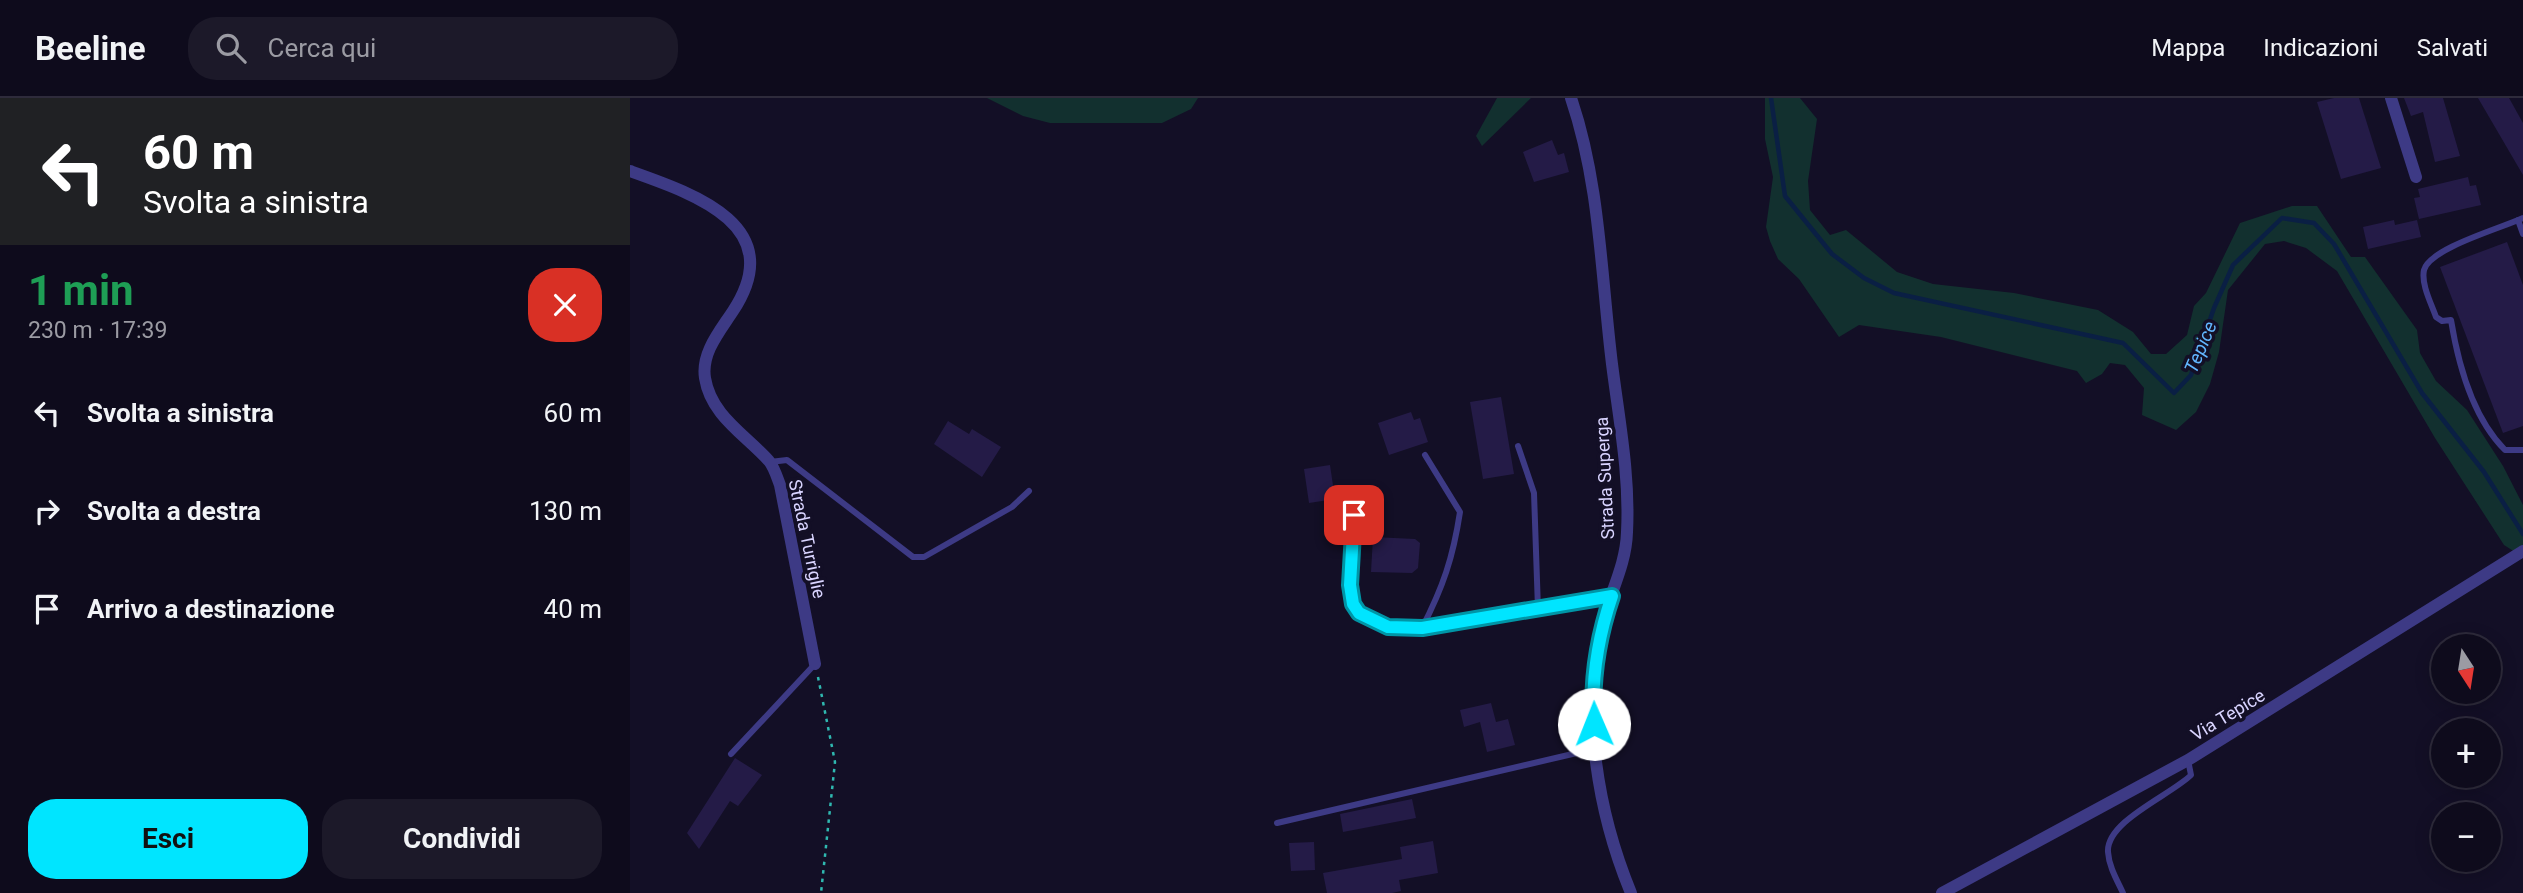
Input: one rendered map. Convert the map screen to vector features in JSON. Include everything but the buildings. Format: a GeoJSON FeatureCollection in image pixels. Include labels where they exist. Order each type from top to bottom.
{"type":"FeatureCollection","features":[{"type":"Feature","properties":{"kind":"street","name":"Strada Superga"},"geometry":{"type":"LineString","coordinates":[[1571,98],[1595,200],[1612,362],[1623,432],[1628,533],[1624,559],[1601,629],[1593,699],[1598,774],[1618,859],[1632,893]]}},
{"type":"Feature","properties":{"kind":"street"},"geometry":{"type":"LineString","coordinates":[[2391,98],[2416,177]]}},
{"type":"Feature","properties":{"kind":"street","name":"Strada Turriglie"},"geometry":{"type":"LineString","coordinates":[[630,172],[688,191],[732,222],[745,239],[751,259],[751,276],[704,362],[705,380],[713,400],[734,431],[770,462],[780,485],[815,664]]}},
{"type":"Feature","properties":{"kind":"street","name":"Via Tepice"},"geometry":{"type":"LineString","coordinates":[[1942,893],[2188,760],[2520,553]]}},
{"type":"Feature","properties":{"kind":"lane"},"geometry":{"type":"LineString","coordinates":[[2523,234],[2520,219],[2449,249],[2428,261],[2424,272],[2436,317],[2442,321],[2451,320],[2462,370],[2495,440],[2505,450],[2523,450]]}},
{"type":"Feature","properties":{"kind":"lane"},"geometry":{"type":"LineString","coordinates":[[1518,446],[1534,493],[1538,609]]}},
{"type":"Feature","properties":{"kind":"lane"},"geometry":{"type":"LineString","coordinates":[[1422,628],[1444,585],[1454,553],[1460,512],[1425,454]]}},
{"type":"Feature","properties":{"kind":"lane"},"geometry":{"type":"LineString","coordinates":[[770,462],[786,460],[913,557],[924,557],[1012,507],[1029,491]]}},
{"type":"Feature","properties":{"kind":"lane"},"geometry":{"type":"LineString","coordinates":[[1354,515],[1350,585],[1353,604],[1359,613],[1388,627],[1422,628],[1612,596]]}},
{"type":"Feature","properties":{"kind":"lane"},"geometry":{"type":"LineString","coordinates":[[732,754],[815,664]]}},
{"type":"Feature","properties":{"kind":"lane"},"geometry":{"type":"LineString","coordinates":[[1277,824],[1596,748]]}},
{"type":"Feature","properties":{"kind":"lane"},"geometry":{"type":"LineString","coordinates":[[2123,893],[2110,865],[2108,848],[2116,831],[2139,811],[2178,788],[2191,775],[2188,760]]}},
{"type":"Feature","properties":{"kind":"path"},"geometry":{"type":"LineString","coordinates":[[815,664],[835,762],[821,893]]}},
{"type":"Feature","properties":{"kind":"green space"},"geometry":{"type":"Polygon","coordinates":[[[987,98],[1198,98],[1191,109],[1162,123],[1050,123],[1023,116],[987,98]]]}},
{"type":"Feature","properties":{"kind":"green space"},"geometry":{"type":"Polygon","coordinates":[[[1497,98],[1531,98],[1482,146],[1476,136],[1497,98]]]}},
{"type":"Feature","properties":{"kind":"green space"},"geometry":{"type":"Polygon","coordinates":[[[1765,98],[1800,98],[1817,119],[1808,181],[1810,210],[1830,235],[1846,230],[1897,272],[1933,284],[2014,293],[2098,310],[2133,332],[2151,354],[2166,354],[2187,335],[2194,306],[2206,293],[2240,223],[2292,206],[2317,206],[2351,257],[2365,257],[2417,330],[2420,353],[2436,381],[2467,410],[2503,466],[2523,505],[2523,551],[2518,554],[2504,545],[2435,438],[2337,271],[2306,248],[2284,241],[2265,244],[2228,290],[2219,352],[2210,384],[2196,412],[2176,430],[2142,415],[2144,388],[2125,365],[2110,363],[2102,374],[2086,383],[2077,371],[1941,337],[1859,325],[1839,337],[1799,279],[1778,259],[1770,241],[1766,227],[1773,177],[1765,139],[1765,98]]]}},
{"type":"Feature","properties":{"kind":"waterway","name":"Tepice"},"geometry":{"type":"LineString","coordinates":[[1771,98],[1785,196],[1832,254],[1864,278],[1894,293],[2123,343],[2174,393],[2191,375],[2214,308],[2233,265],[2282,218],[2314,223],[2334,244],[2422,393],[2484,472],[2523,534]]}},
{"type":"Feature","properties":{"kind":"route"},"geometry":{"type":"LineString","coordinates":[[1354,515],[1350,585],[1353,604],[1359,613],[1388,627],[1422,628],[1612,596],[1601,629],[1593,699],[1594,724]]}}]}
